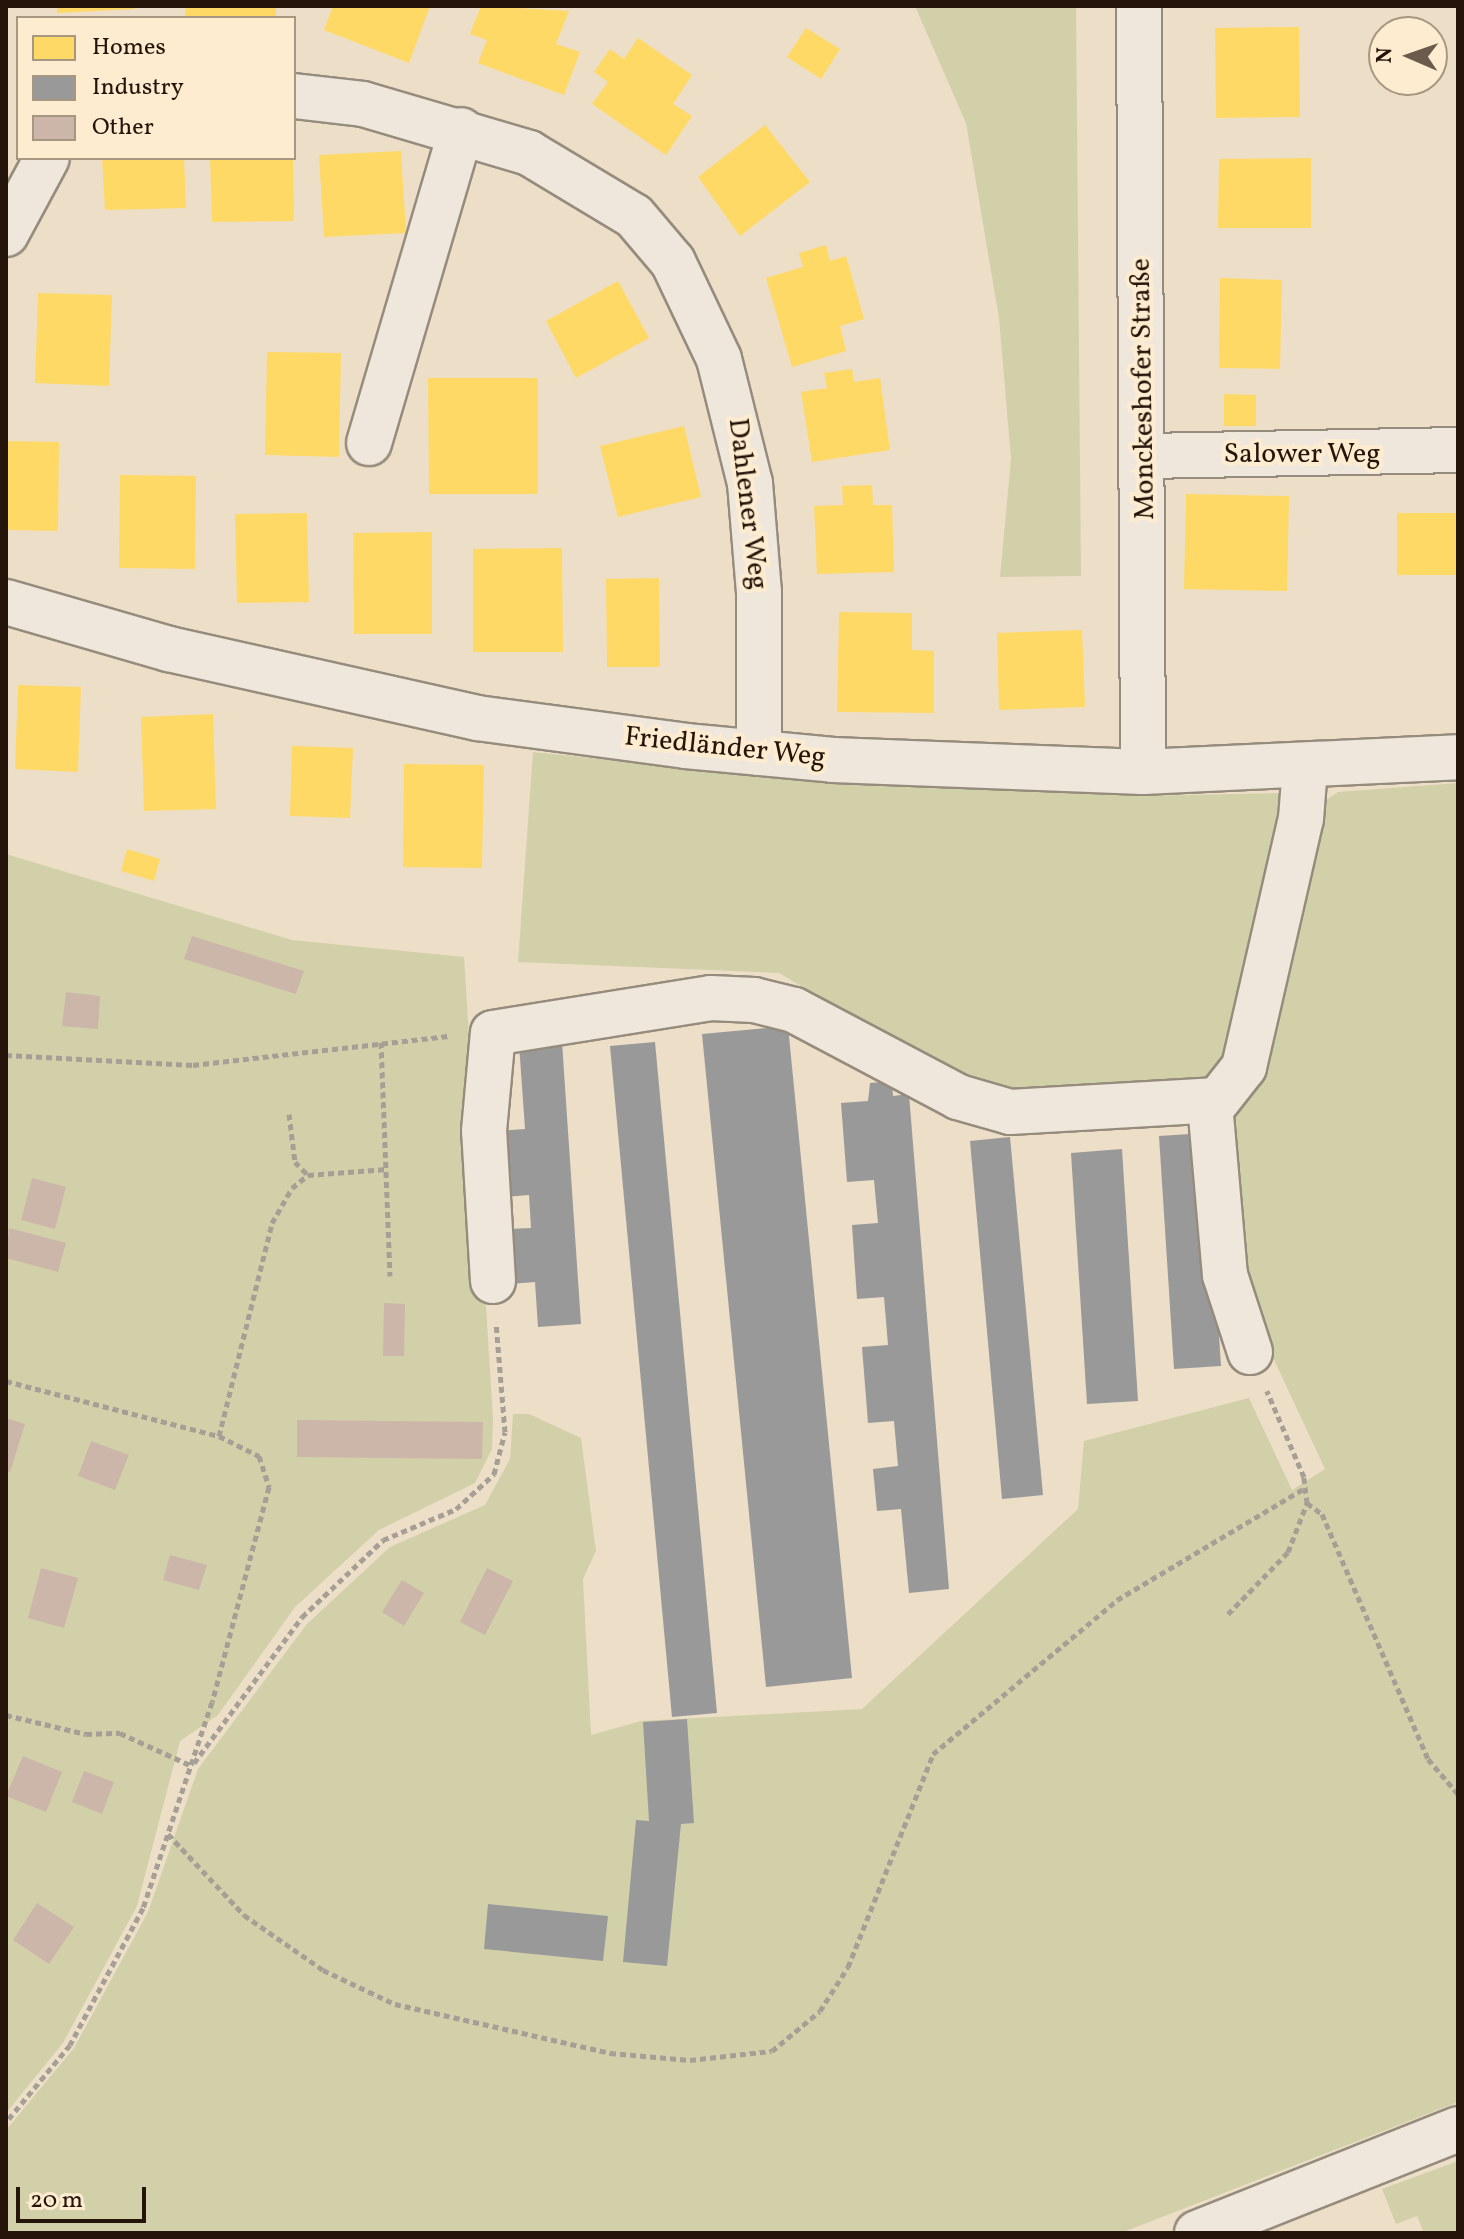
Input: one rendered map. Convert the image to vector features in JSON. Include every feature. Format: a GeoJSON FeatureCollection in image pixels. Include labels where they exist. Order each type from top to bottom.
{"type":"FeatureCollection","features":[{"type":"Feature","properties":{"kind":"street","name":"Monckeshofer Straße"},"geometry":{"type":"LineString","coordinates":[[1139,6],[1146,456],[1143,772]]}},
{"type":"Feature","properties":{"kind":"street","name":"Dahlener Weg"},"geometry":{"type":"LineString","coordinates":[[296,96],[363,104],[461,130],[529,153],[634,216],[700,309],[739,421],[750,483],[759,592],[759,753]]}},
{"type":"Feature","properties":{"kind":"street"},"geometry":{"type":"LineString","coordinates":[[369,443],[461,130]]}},
{"type":"Feature","properties":{"kind":"street"},"geometry":{"type":"LineString","coordinates":[[6,234],[46,160]]}},
{"type":"Feature","properties":{"kind":"street","name":"Salower Weg"},"geometry":{"type":"LineString","coordinates":[[1146,456],[1458,450]]}},
{"type":"Feature","properties":{"kind":"street","name":"Friedländer Weg"},"geometry":{"type":"LineString","coordinates":[[6,602],[169,649],[477,718],[759,753],[1143,772],[1305,767],[1458,757]]}},
{"type":"Feature","properties":{"kind":"street"},"geometry":{"type":"LineString","coordinates":[[493,1281],[484,1131],[493,1033],[711,998],[754,1000],[794,1010],[958,1097],[1010,1112],[1210,1104],[1244,1067],[1301,819],[1305,767]]}},
{"type":"Feature","properties":{"kind":"street"},"geometry":{"type":"LineString","coordinates":[[1210,1104],[1225,1275],[1250,1352]]}},
{"type":"Feature","properties":{"kind":"street"},"geometry":{"type":"LineString","coordinates":[[1197,2233],[1458,2129]]}},
{"type":"Feature","properties":{"kind":"path"},"geometry":{"type":"LineString","coordinates":[[6,1055],[193,1065],[381,1042],[493,1033]]}},
{"type":"Feature","properties":{"kind":"path"},"geometry":{"type":"LineString","coordinates":[[381,1042],[390,1276]]}},
{"type":"Feature","properties":{"kind":"path"},"geometry":{"type":"LineString","coordinates":[[289,1114],[295,1162],[308,1175]]}},
{"type":"Feature","properties":{"kind":"path"},"geometry":{"type":"LineString","coordinates":[[219,1436],[272,1223],[308,1175],[387,1169]]}},
{"type":"Feature","properties":{"kind":"path"},"geometry":{"type":"LineString","coordinates":[[192,1766],[302,1617],[383,1540],[456,1509],[494,1474],[505,1432],[493,1281]]}},
{"type":"Feature","properties":{"kind":"path"},"geometry":{"type":"LineString","coordinates":[[1228,1614],[1288,1552],[1307,1503],[1305,1488],[1250,1352]]}},
{"type":"Feature","properties":{"kind":"path"},"geometry":{"type":"LineString","coordinates":[[6,1381],[219,1436],[259,1456],[269,1487],[192,1766],[143,1908],[70,2045],[6,2122]]}},
{"type":"Feature","properties":{"kind":"path"},"geometry":{"type":"LineString","coordinates":[[168,1834],[244,1915],[323,1970],[395,2004],[610,2053],[690,2060],[772,2051],[820,2011],[848,1967],[933,1754],[1117,1600],[1305,1488]]}},
{"type":"Feature","properties":{"kind":"path"},"geometry":{"type":"LineString","coordinates":[[1307,1503],[1322,1514],[1428,1759],[1458,1794]]}},
{"type":"Feature","properties":{"kind":"path"},"geometry":{"type":"LineString","coordinates":[[6,1715],[86,1734],[120,1733],[192,1766]]}},
{"type":"Feature","properties":{"kind":"shaded area"},"geometry":{"type":"Polygon","coordinates":[[[915,6],[1076,6],[1081,576],[1000,577],[1011,459],[999,318],[966,123],[915,6]]]}},
{"type":"Feature","properties":{"kind":"shaded area"},"geometry":{"type":"Polygon","coordinates":[[[533,752],[844,784],[1141,796],[1287,793],[1228,1061],[1213,1080],[1086,1097],[997,1088],[903,1046],[779,973],[518,962],[533,752]]]}},
{"type":"Feature","properties":{"kind":"shaded area"},"geometry":{"type":"Polygon","coordinates":[[[1458,783],[1458,2102],[1121,2233],[6,2233],[6,2130],[74,2048],[148,1912],[198,1769],[307,1624],[390,1547],[485,1505],[510,1459],[513,1414],[529,1414],[581,1438],[596,1551],[583,1579],[591,1735],[641,1721],[862,1709],[1078,1509],[1084,1441],[1249,1398],[1292,1490],[1325,1469],[1234,1274],[1224,1125],[1322,803],[1338,792],[1458,783]]]}},
{"type":"Feature","properties":{"kind":"shaded area"},"geometry":{"type":"Polygon","coordinates":[[[6,854],[292,940],[464,957],[493,1418],[492,1449],[475,1483],[379,1530],[295,1607],[218,1715],[180,1741],[137,1906],[63,2043],[6,2113],[6,854]]]}},
{"type":"Feature","properties":{"kind":"shaded area"},"geometry":{"type":"Polygon","coordinates":[[[1458,2161],[1458,2233],[1424,2233],[1417,2216],[1396,2224],[1382,2189],[1458,2161]]]}},
{"type":"Feature","properties":{"kind":"building: Homes"},"geometry":{"type":"Polygon","coordinates":[[[57,6],[135,6],[135,9],[57,13],[57,6]]]}},
{"type":"Feature","properties":{"kind":"building: Homes"},"geometry":{"type":"Polygon","coordinates":[[[186,6],[276,6],[276,16],[185,16],[186,6]]]}},
{"type":"Feature","properties":{"kind":"building: Homes"},"geometry":{"type":"Polygon","coordinates":[[[333,6],[430,6],[409,63],[324,30],[333,6]]]}},
{"type":"Feature","properties":{"kind":"building: Homes"},"geometry":{"type":"Polygon","coordinates":[[[481,6],[569,11],[556,44],[580,52],[564,95],[478,63],[487,40],[470,34],[481,6]]]}},
{"type":"Feature","properties":{"kind":"building: Homes"},"geometry":{"type":"Polygon","coordinates":[[[1299,27],[1300,117],[1216,118],[1215,28],[1299,27]]]}},
{"type":"Feature","properties":{"kind":"building: Homes"},"geometry":{"type":"Polygon","coordinates":[[[806,28],[840,49],[821,79],[787,57],[806,28]]]}},
{"type":"Feature","properties":{"kind":"building: Homes"},"geometry":{"type":"Polygon","coordinates":[[[638,38],[692,75],[673,104],[692,116],[666,155],[592,104],[608,82],[594,72],[610,49],[624,59],[638,38]]]}},
{"type":"Feature","properties":{"kind":"building: Homes"},"geometry":{"type":"Polygon","coordinates":[[[765,125],[810,182],[740,236],[698,177],[765,125]]]}},
{"type":"Feature","properties":{"kind":"building: Homes"},"geometry":{"type":"Polygon","coordinates":[[[401,151],[406,233],[324,237],[319,155],[401,151]]]}},
{"type":"Feature","properties":{"kind":"building: Homes"},"geometry":{"type":"Polygon","coordinates":[[[1311,158],[1311,228],[1218,228],[1219,159],[1311,158]]]}},
{"type":"Feature","properties":{"kind":"building: Homes"},"geometry":{"type":"Polygon","coordinates":[[[102,160],[184,160],[186,208],[105,210],[102,160]]]}},
{"type":"Feature","properties":{"kind":"building: Homes"},"geometry":{"type":"Polygon","coordinates":[[[210,160],[293,160],[294,221],[212,222],[210,160]]]}},
{"type":"Feature","properties":{"kind":"building: Homes"},"geometry":{"type":"Polygon","coordinates":[[[826,245],[830,261],[846,256],[864,319],[840,326],[846,351],[792,367],[766,278],[803,267],[799,253],[826,245]]]}},
{"type":"Feature","properties":{"kind":"building: Homes"},"geometry":{"type":"Polygon","coordinates":[[[1220,278],[1282,280],[1280,369],[1219,368],[1220,278]]]}},
{"type":"Feature","properties":{"kind":"building: Homes"},"geometry":{"type":"Polygon","coordinates":[[[618,281],[649,338],[576,378],[546,321],[618,281]]]}},
{"type":"Feature","properties":{"kind":"building: Homes"},"geometry":{"type":"Polygon","coordinates":[[[38,293],[112,295],[109,386],[35,383],[38,293]]]}},
{"type":"Feature","properties":{"kind":"building: Homes"},"geometry":{"type":"Polygon","coordinates":[[[267,352],[341,353],[339,457],[265,455],[267,352]]]}},
{"type":"Feature","properties":{"kind":"building: Homes"},"geometry":{"type":"Polygon","coordinates":[[[852,369],[854,382],[880,378],[890,450],[812,462],[801,392],[827,388],[824,373],[852,369]]]}},
{"type":"Feature","properties":{"kind":"building: Homes"},"geometry":{"type":"Polygon","coordinates":[[[428,378],[538,378],[538,494],[429,494],[428,378]]]}},
{"type":"Feature","properties":{"kind":"building: Homes"},"geometry":{"type":"Polygon","coordinates":[[[1224,394],[1256,395],[1256,426],[1224,426],[1224,394]]]}},
{"type":"Feature","properties":{"kind":"building: Homes"},"geometry":{"type":"Polygon","coordinates":[[[684,426],[701,497],[618,517],[600,446],[684,426]]]}},
{"type":"Feature","properties":{"kind":"building: Homes"},"geometry":{"type":"Polygon","coordinates":[[[6,441],[59,442],[58,531],[6,530],[6,441]]]}},
{"type":"Feature","properties":{"kind":"building: Homes"},"geometry":{"type":"Polygon","coordinates":[[[120,475],[196,476],[195,569],[119,568],[120,475]]]}},
{"type":"Feature","properties":{"kind":"building: Homes"},"geometry":{"type":"Polygon","coordinates":[[[872,485],[873,505],[892,505],[894,572],[817,574],[814,506],[843,505],[842,486],[872,485]]]}},
{"type":"Feature","properties":{"kind":"building: Homes"},"geometry":{"type":"Polygon","coordinates":[[[1186,494],[1289,496],[1287,591],[1184,589],[1186,494]]]}},
{"type":"Feature","properties":{"kind":"building: Homes"},"geometry":{"type":"Polygon","coordinates":[[[307,513],[309,602],[237,603],[235,514],[307,513]]]}},
{"type":"Feature","properties":{"kind":"building: Homes"},"geometry":{"type":"Polygon","coordinates":[[[1397,513],[1458,513],[1458,575],[1397,575],[1397,513]]]}},
{"type":"Feature","properties":{"kind":"building: Homes"},"geometry":{"type":"Polygon","coordinates":[[[432,532],[432,634],[354,634],[353,533],[432,532]]]}},
{"type":"Feature","properties":{"kind":"building: Homes"},"geometry":{"type":"Polygon","coordinates":[[[562,548],[563,652],[473,652],[473,549],[562,548]]]}},
{"type":"Feature","properties":{"kind":"building: Homes"},"geometry":{"type":"Polygon","coordinates":[[[659,578],[660,667],[607,667],[606,579],[659,578]]]}},
{"type":"Feature","properties":{"kind":"building: Homes"},"geometry":{"type":"Polygon","coordinates":[[[839,612],[912,613],[912,650],[934,651],[934,713],[837,712],[839,612]]]}},
{"type":"Feature","properties":{"kind":"building: Homes"},"geometry":{"type":"Polygon","coordinates":[[[1082,630],[1085,707],[999,710],[997,633],[1082,630]]]}},
{"type":"Feature","properties":{"kind":"building: Homes"},"geometry":{"type":"Polygon","coordinates":[[[18,685],[81,687],[78,772],[15,769],[18,685]]]}},
{"type":"Feature","properties":{"kind":"building: Homes"},"geometry":{"type":"Polygon","coordinates":[[[213,714],[216,809],[144,811],[141,717],[213,714]]]}},
{"type":"Feature","properties":{"kind":"building: Homes"},"geometry":{"type":"Polygon","coordinates":[[[292,746],[353,748],[350,818],[290,816],[292,746]]]}},
{"type":"Feature","properties":{"kind":"building: Homes"},"geometry":{"type":"Polygon","coordinates":[[[404,764],[484,765],[482,868],[403,867],[404,764]]]}},
{"type":"Feature","properties":{"kind":"building: Homes"},"geometry":{"type":"Polygon","coordinates":[[[127,849],[160,859],[154,881],[121,871],[127,849]]]}},
{"type":"Feature","properties":{"kind":"building: Industry"},"geometry":{"type":"Polygon","coordinates":[[[788,1026],[852,1678],[766,1687],[702,1034],[788,1026]]]}},
{"type":"Feature","properties":{"kind":"building: Industry"},"geometry":{"type":"Polygon","coordinates":[[[562,1042],[581,1324],[538,1327],[535,1282],[510,1284],[506,1229],[531,1228],[529,1195],[504,1197],[500,1131],[525,1129],[519,1044],[562,1042]]]}},
{"type":"Feature","properties":{"kind":"building: Industry"},"geometry":{"type":"Polygon","coordinates":[[[655,1042],[717,1713],[672,1717],[610,1046],[655,1042]]]}},
{"type":"Feature","properties":{"kind":"building: Industry"},"geometry":{"type":"Polygon","coordinates":[[[892,1081],[893,1096],[909,1094],[949,1589],[909,1593],[901,1509],[877,1511],[873,1469],[898,1466],[894,1421],[868,1423],[862,1347],[888,1345],[884,1297],[857,1299],[852,1225],[878,1223],[874,1180],[847,1182],[841,1103],[868,1101],[870,1083],[892,1081]]]}},
{"type":"Feature","properties":{"kind":"building: Industry"},"geometry":{"type":"Polygon","coordinates":[[[1206,1133],[1221,1366],[1174,1369],[1159,1136],[1206,1133]]]}},
{"type":"Feature","properties":{"kind":"building: Industry"},"geometry":{"type":"Polygon","coordinates":[[[1010,1137],[1043,1495],[1002,1499],[970,1141],[1010,1137]]]}},
{"type":"Feature","properties":{"kind":"building: Industry"},"geometry":{"type":"Polygon","coordinates":[[[1122,1149],[1138,1401],[1087,1404],[1071,1153],[1122,1149]]]}},
{"type":"Feature","properties":{"kind":"building: Industry"},"geometry":{"type":"Polygon","coordinates":[[[687,1719],[694,1823],[681,1824],[667,1966],[623,1962],[636,1820],[649,1821],[643,1722],[687,1719]]]}},
{"type":"Feature","properties":{"kind":"building: Industry"},"geometry":{"type":"Polygon","coordinates":[[[488,1904],[608,1916],[603,1961],[484,1949],[488,1904]]]}},
{"type":"Feature","properties":{"kind":"building: Other"},"geometry":{"type":"Polygon","coordinates":[[[192,936],[304,971],[296,994],[184,959],[192,936]]]}},
{"type":"Feature","properties":{"kind":"building: Other"},"geometry":{"type":"Polygon","coordinates":[[[66,992],[100,996],[98,1029],[62,1026],[66,992]]]}},
{"type":"Feature","properties":{"kind":"building: Other"},"geometry":{"type":"Polygon","coordinates":[[[32,1178],[66,1187],[55,1229],[21,1220],[32,1178]]]}},
{"type":"Feature","properties":{"kind":"building: Other"},"geometry":{"type":"Polygon","coordinates":[[[9,1228],[66,1243],[58,1272],[6,1258],[9,1228]]]}},
{"type":"Feature","properties":{"kind":"building: Other"},"geometry":{"type":"Polygon","coordinates":[[[384,1303],[405,1304],[404,1356],[383,1356],[384,1303]]]}},
{"type":"Feature","properties":{"kind":"building: Other"},"geometry":{"type":"Polygon","coordinates":[[[6,1418],[25,1424],[10,1472],[6,1471],[6,1418]]]}},
{"type":"Feature","properties":{"kind":"building: Other"},"geometry":{"type":"Polygon","coordinates":[[[297,1420],[483,1422],[482,1459],[297,1457],[297,1420]]]}},
{"type":"Feature","properties":{"kind":"building: Other"},"geometry":{"type":"Polygon","coordinates":[[[91,1441],[129,1455],[115,1490],[78,1476],[91,1441]]]}},
{"type":"Feature","properties":{"kind":"building: Other"},"geometry":{"type":"Polygon","coordinates":[[[170,1555],[207,1565],[199,1590],[163,1580],[170,1555]]]}},
{"type":"Feature","properties":{"kind":"building: Other"},"geometry":{"type":"Polygon","coordinates":[[[41,1568],[78,1578],[64,1628],[28,1618],[41,1568]]]}},
{"type":"Feature","properties":{"kind":"building: Other"},"geometry":{"type":"Polygon","coordinates":[[[487,1568],[513,1581],[485,1635],[460,1622],[487,1568]]]}},
{"type":"Feature","properties":{"kind":"building: Other"},"geometry":{"type":"Polygon","coordinates":[[[402,1580],[424,1593],[404,1626],[382,1612],[402,1580]]]}},
{"type":"Feature","properties":{"kind":"building: Other"},"geometry":{"type":"Polygon","coordinates":[[[23,1756],[62,1772],[46,1812],[6,1796],[23,1756]]]}},
{"type":"Feature","properties":{"kind":"building: Other"},"geometry":{"type":"Polygon","coordinates":[[[84,1771],[114,1782],[102,1814],[72,1802],[84,1771]]]}},
{"type":"Feature","properties":{"kind":"building: Other"},"geometry":{"type":"Polygon","coordinates":[[[37,1903],[74,1927],[49,1964],[13,1940],[37,1903]]]}}]}
